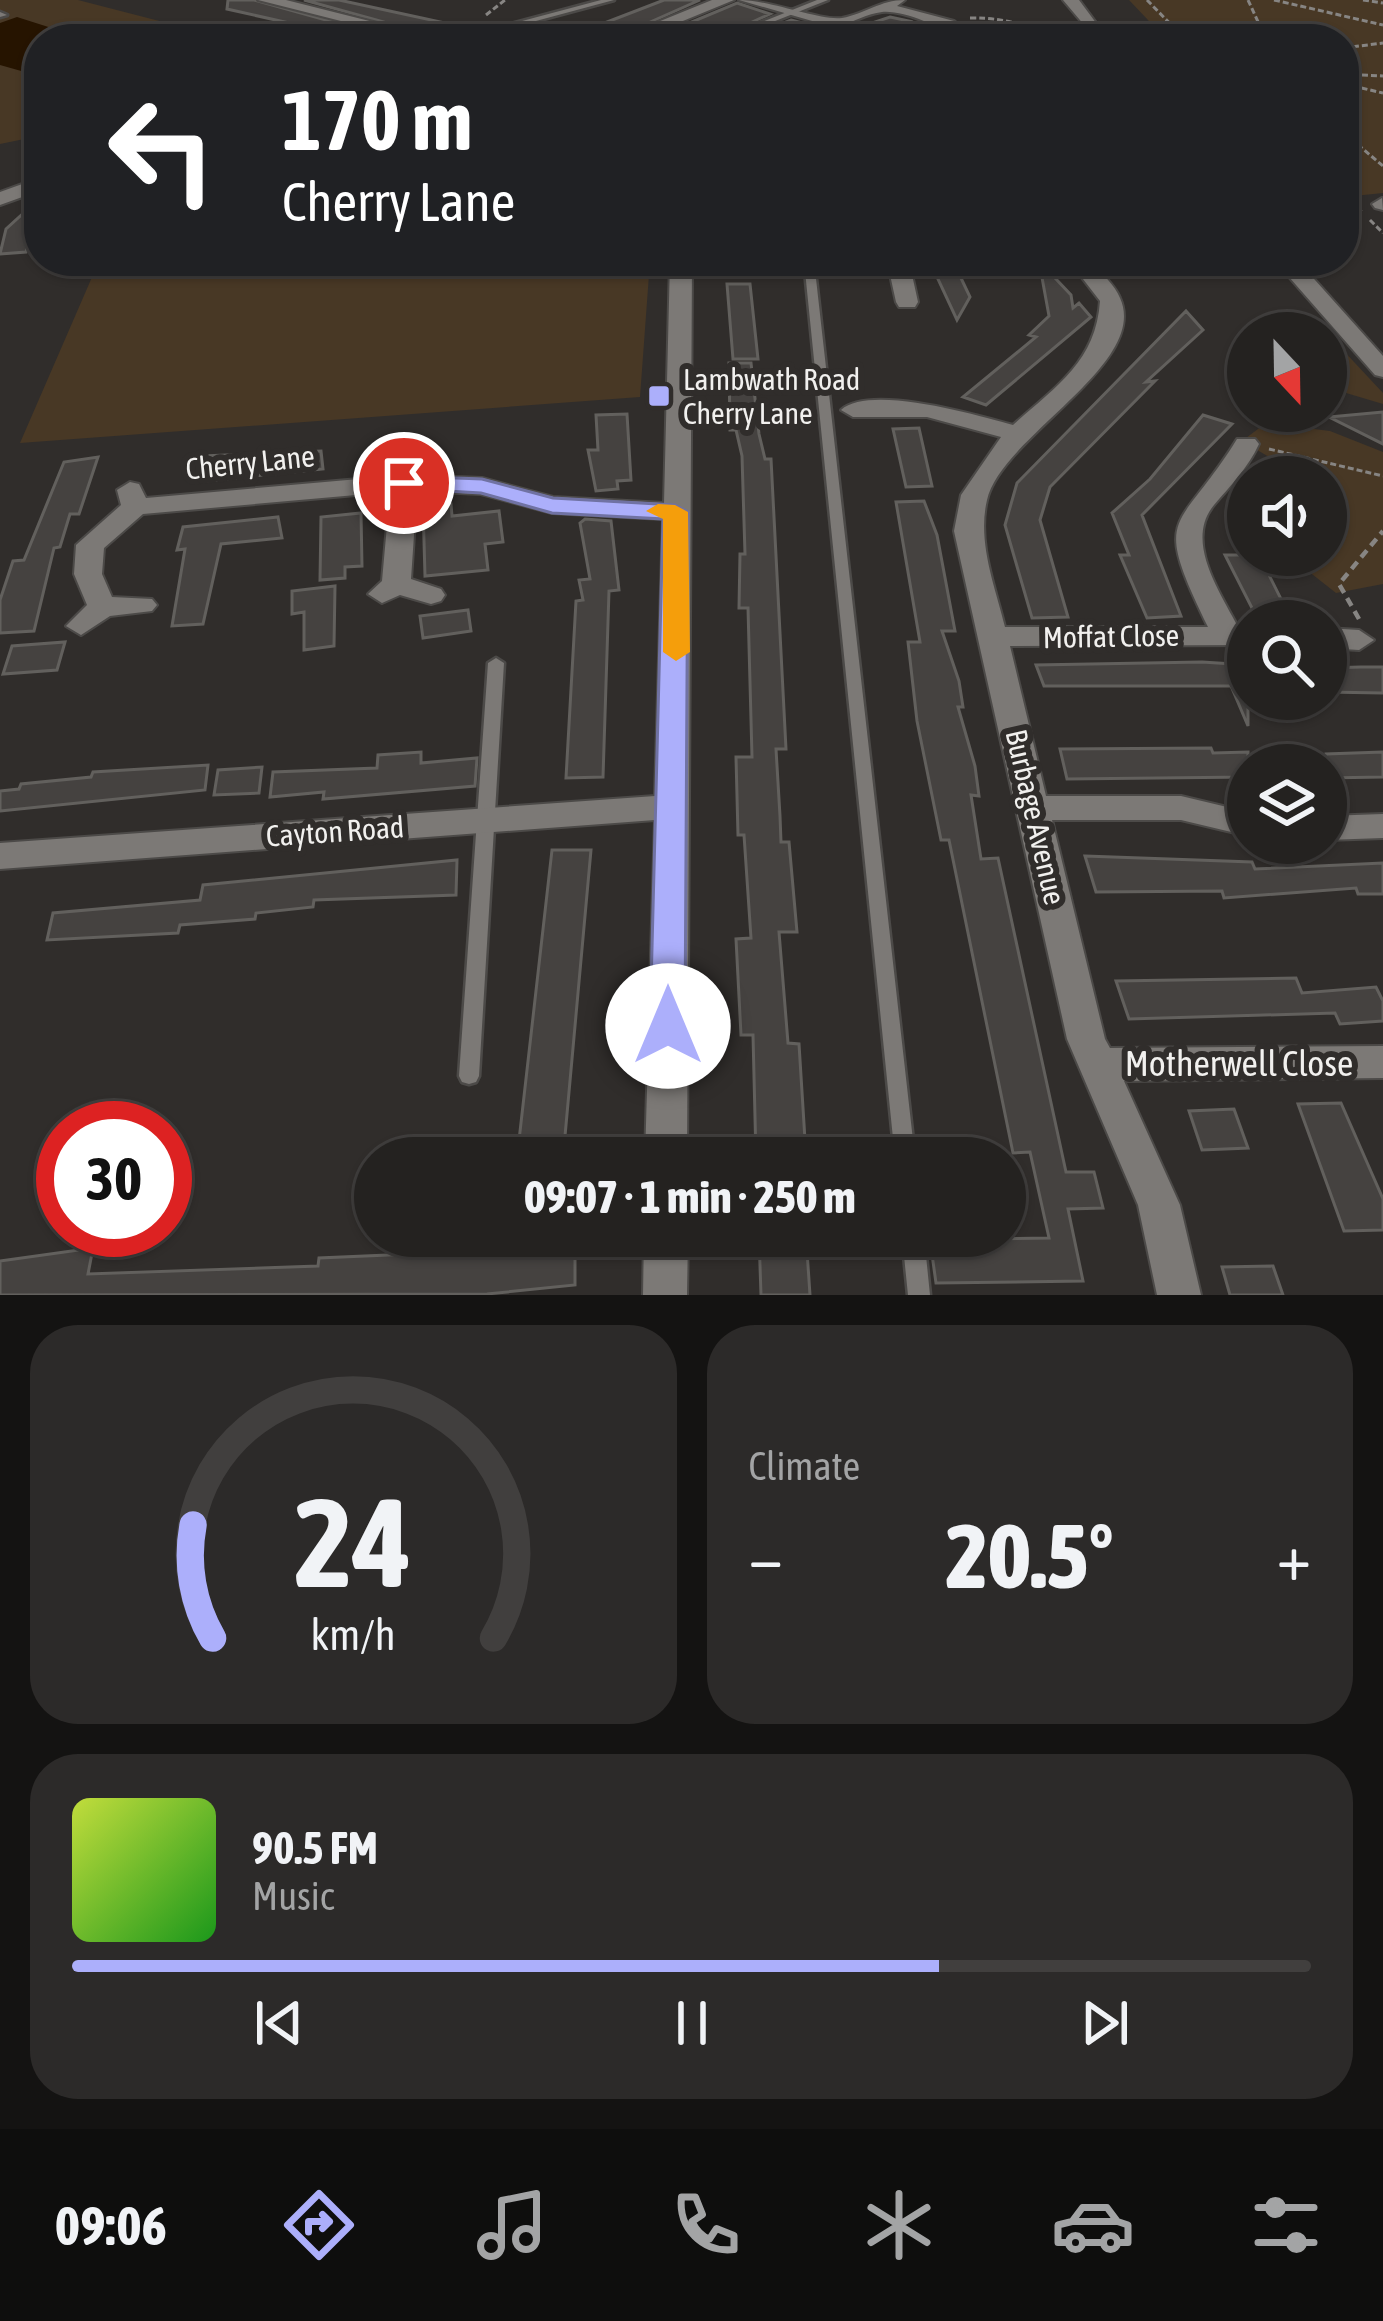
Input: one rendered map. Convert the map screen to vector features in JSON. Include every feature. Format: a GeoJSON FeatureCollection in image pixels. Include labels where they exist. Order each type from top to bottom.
{"type":"FeatureCollection","features":[{"type":"Feature","properties":{"kind":"street"},"geometry":{"type":"LineString","coordinates":[[266,0],[369,24]]}},
{"type":"Feature","properties":{"kind":"street"},"geometry":{"type":"LineString","coordinates":[[664,24],[726,0]]}},
{"type":"Feature","properties":{"kind":"street"},"geometry":{"type":"LineString","coordinates":[[747,0],[842,24],[890,3],[941,24]]}},
{"type":"Feature","properties":{"kind":"street"},"geometry":{"type":"LineString","coordinates":[[667,1137],[681,276]]}},
{"type":"Feature","properties":{"kind":"street"},"geometry":{"type":"LineString","coordinates":[[902,276],[908,302]]}},
{"type":"Feature","properties":{"kind":"street","name":"Burbage Avenue"},"geometry":{"type":"LineString","coordinates":[[1092,276],[1111,300],[1110,336],[1084,372],[980,474],[967,503],[968,531],[1096,1065],[1159,1205],[1179,1295]]}},
{"type":"Feature","properties":{"kind":"street"},"geometry":{"type":"LineString","coordinates":[[1299,276],[1383,370]]}},
{"type":"Feature","properties":{"kind":"street"},"geometry":{"type":"LineString","coordinates":[[853,410],[928,410],[1017,434]]}},
{"type":"Feature","properties":{"kind":"street","name":"Moffat Close"},"geometry":{"type":"LineString","coordinates":[[1227,479],[1194,511],[1186,529],[1190,552],[1227,616]]}},
{"type":"Feature","properties":{"kind":"street"},"geometry":{"type":"LineString","coordinates":[[404,483],[387,590],[431,595]]}},
{"type":"Feature","properties":{"kind":"street","name":"Cherry Lane"},"geometry":{"type":"LineString","coordinates":[[142,605],[91,616],[90,545],[133,499],[404,483],[482,486],[552,506],[675,512]]}},
{"type":"Feature","properties":{"kind":"street"},"geometry":{"type":"LineString","coordinates":[[1347,633],[1359,630]]}},
{"type":"Feature","properties":{"kind":"street","name":"Moffat Close"},"geometry":{"type":"LineString","coordinates":[[995,637],[1227,635]]}},
{"type":"Feature","properties":{"kind":"street","name":"Cayton Road"},"geometry":{"type":"LineString","coordinates":[[0,856],[670,807]]}},
{"type":"Feature","properties":{"kind":"street"},"geometry":{"type":"LineString","coordinates":[[1034,808],[1181,808],[1227,819]]}},
{"type":"Feature","properties":{"kind":"street"},"geometry":{"type":"LineString","coordinates":[[1347,827],[1383,826]]}},
{"type":"Feature","properties":{"kind":"street","name":"Motherwell Close"},"geometry":{"type":"LineString","coordinates":[[1096,1065],[1383,1062]]}},
{"type":"Feature","properties":{"kind":"street"},"geometry":{"type":"LineString","coordinates":[[665,1295],[666,1257]]}},
{"type":"Feature","properties":{"kind":"lane"},"geometry":{"type":"LineString","coordinates":[[517,24],[610,0]]}},
{"type":"Feature","properties":{"kind":"lane"},"geometry":{"type":"LineString","coordinates":[[766,24],[824,0]]}},
{"type":"Feature","properties":{"kind":"lane"},"geometry":{"type":"LineString","coordinates":[[811,276],[903,1137]]}},
{"type":"Feature","properties":{"kind":"lane"},"geometry":{"type":"LineString","coordinates":[[469,1076],[496,662]]}},
{"type":"Feature","properties":{"kind":"lane"},"geometry":{"type":"LineString","coordinates":[[915,1257],[920,1295]]}},
{"type":"Feature","properties":{"kind":"path"},"geometry":{"type":"LineString","coordinates":[[1147,0],[1170,24]]}},
{"type":"Feature","properties":{"kind":"path"},"geometry":{"type":"LineString","coordinates":[[1274,0],[1383,25]]}},
{"type":"Feature","properties":{"kind":"path"},"geometry":{"type":"LineString","coordinates":[[1363,0],[1383,3]]}},
{"type":"Feature","properties":{"kind":"path"},"geometry":{"type":"LineString","coordinates":[[934,20],[1010,17],[1023,24]]}},
{"type":"Feature","properties":{"kind":"path"},"geometry":{"type":"LineString","coordinates":[[1359,146],[1383,166]]}},
{"type":"Feature","properties":{"kind":"path"},"geometry":{"type":"LineString","coordinates":[[1347,471],[1383,476]]}},
{"type":"Feature","properties":{"kind":"path"},"geometry":{"type":"LineString","coordinates":[[1359,630],[1340,584],[1383,531]]}},
{"type":"Feature","properties":{"kind":"shaded area"},"geometry":{"type":"Polygon","coordinates":[[[0,0],[78,0],[171,24],[24,24],[24,139],[0,144],[0,0]]]}},
{"type":"Feature","properties":{"kind":"shaded area"},"geometry":{"type":"Polygon","coordinates":[[[1129,0],[1383,0],[1383,193],[1359,195],[1359,24],[1152,24],[1129,0]]]}},
{"type":"Feature","properties":{"kind":"shaded area"},"geometry":{"type":"Polygon","coordinates":[[[17,17],[39,24],[24,24],[24,72],[0,65],[0,23],[17,17]]]}},
{"type":"Feature","properties":{"kind":"shaded area"},"geometry":{"type":"Polygon","coordinates":[[[92,276],[649,276],[640,397],[20,443],[92,276]]]}},
{"type":"Feature","properties":{"kind":"shaded area"},"geometry":{"type":"Polygon","coordinates":[[[1347,354],[1383,393],[1383,404],[1347,393],[1347,354]]]}},
{"type":"Feature","properties":{"kind":"shaded area"},"geometry":{"type":"Polygon","coordinates":[[[1254,432],[1333,432],[1383,452],[1383,584],[1336,593],[1314,576],[1347,576],[1347,456],[1267,456],[1242,441],[1254,432]]]}},
{"type":"Feature","properties":{"kind":"building"},"geometry":{"type":"Polygon","coordinates":[[[228,0],[254,0],[340,24],[294,24],[227,9],[228,0]]]}},
{"type":"Feature","properties":{"kind":"building"},"geometry":{"type":"Polygon","coordinates":[[[304,0],[339,0],[450,24],[391,24],[304,0]]]}},
{"type":"Feature","properties":{"kind":"building"},"geometry":{"type":"Polygon","coordinates":[[[664,0],[700,0],[646,24],[602,24],[664,0]]]}},
{"type":"Feature","properties":{"kind":"building"},"geometry":{"type":"Polygon","coordinates":[[[737,3],[770,14],[748,24],[687,24],[737,3]]]}},
{"type":"Feature","properties":{"kind":"building"},"geometry":{"type":"Polygon","coordinates":[[[890,17],[909,21],[903,24],[869,24],[890,17]]]}},
{"type":"Feature","properties":{"kind":"building"},"geometry":{"type":"Polygon","coordinates":[[[24,213],[24,252],[0,254],[6,229],[24,213]]]}},
{"type":"Feature","properties":{"kind":"building"},"geometry":{"type":"Polygon","coordinates":[[[960,276],[970,297],[957,320],[937,277],[960,276]]]}},
{"type":"Feature","properties":{"kind":"building"},"geometry":{"type":"Polygon","coordinates":[[[1042,276],[1053,276],[1071,295],[1073,308],[1079,303],[1091,317],[986,405],[963,397],[1036,337],[1029,335],[1049,316],[1042,276]]]}},
{"type":"Feature","properties":{"kind":"building"},"geometry":{"type":"Polygon","coordinates":[[[727,284],[750,284],[758,359],[733,359],[727,284]]]}},
{"type":"Feature","properties":{"kind":"building"},"geometry":{"type":"Polygon","coordinates":[[[1186,311],[1203,330],[1146,382],[1155,381],[1050,487],[1040,520],[1068,617],[1032,618],[1005,525],[1017,483],[1186,311]]]}},
{"type":"Feature","properties":{"kind":"building"},"geometry":{"type":"Polygon","coordinates":[[[729,363],[751,363],[759,434],[765,459],[771,459],[786,749],[776,749],[781,842],[789,842],[797,932],[779,932],[788,1043],[799,1044],[805,1137],[755,1137],[753,1035],[741,1035],[736,939],[751,938],[744,835],[738,835],[736,757],[752,757],[748,608],[739,608],[740,554],[745,554],[742,456],[736,430],[730,430],[729,363]]]}},
{"type":"Feature","properties":{"kind":"building"},"geometry":{"type":"Polygon","coordinates":[[[1383,412],[1383,444],[1347,426],[1347,415],[1383,412]]]}},
{"type":"Feature","properties":{"kind":"building"},"geometry":{"type":"Polygon","coordinates":[[[627,414],[631,480],[617,481],[618,489],[596,491],[588,450],[598,450],[596,415],[627,414]]]}},
{"type":"Feature","properties":{"kind":"building"},"geometry":{"type":"Polygon","coordinates":[[[1203,415],[1227,422],[1227,429],[1142,515],[1181,616],[1147,618],[1120,555],[1129,555],[1112,513],[1150,479],[1203,415]]]}},
{"type":"Feature","properties":{"kind":"building"},"geometry":{"type":"Polygon","coordinates":[[[919,428],[932,486],[906,487],[893,429],[919,428]]]}},
{"type":"Feature","properties":{"kind":"building"},"geometry":{"type":"Polygon","coordinates":[[[321,451],[323,469],[196,482],[203,456],[321,451]]]}},
{"type":"Feature","properties":{"kind":"building"},"geometry":{"type":"Polygon","coordinates":[[[98,457],[79,514],[70,514],[60,547],[54,548],[34,631],[0,633],[0,600],[13,561],[24,560],[64,462],[98,457]]]}},
{"type":"Feature","properties":{"kind":"building"},"geometry":{"type":"Polygon","coordinates":[[[924,501],[937,535],[955,631],[942,631],[959,681],[963,707],[958,707],[975,766],[979,796],[971,795],[981,859],[998,858],[1066,1172],[1094,1172],[1103,1208],[1068,1209],[1083,1281],[936,1283],[932,1257],[1026,1257],[1026,1238],[1049,1238],[1026,1137],[1010,1137],[949,840],[941,840],[917,721],[908,642],[920,642],[896,502],[924,501]]]}},
{"type":"Feature","properties":{"kind":"building"},"geometry":{"type":"Polygon","coordinates":[[[451,504],[452,516],[499,511],[503,542],[485,544],[488,570],[425,576],[423,506],[451,504]]]}},
{"type":"Feature","properties":{"kind":"building"},"geometry":{"type":"Polygon","coordinates":[[[361,513],[362,566],[345,567],[345,578],[320,580],[321,517],[361,513]]]}},
{"type":"Feature","properties":{"kind":"building"},"geometry":{"type":"Polygon","coordinates":[[[278,517],[282,538],[221,544],[203,624],[172,626],[185,549],[177,550],[183,527],[278,517]]]}},
{"type":"Feature","properties":{"kind":"building"},"geometry":{"type":"Polygon","coordinates":[[[585,519],[611,521],[619,590],[609,591],[603,777],[566,778],[576,601],[583,600],[579,580],[590,579],[580,523],[585,519]]]}},
{"type":"Feature","properties":{"kind":"building"},"geometry":{"type":"Polygon","coordinates":[[[1236,576],[1270,576],[1282,600],[1248,600],[1236,576]]]}},
{"type":"Feature","properties":{"kind":"building"},"geometry":{"type":"Polygon","coordinates":[[[335,586],[334,646],[304,650],[304,612],[292,614],[292,591],[335,586]]]}},
{"type":"Feature","properties":{"kind":"building"},"geometry":{"type":"Polygon","coordinates":[[[468,610],[471,631],[423,638],[420,616],[468,610]]]}},
{"type":"Feature","properties":{"kind":"building"},"geometry":{"type":"Polygon","coordinates":[[[65,642],[57,670],[3,674],[12,646],[65,642]]]}},
{"type":"Feature","properties":{"kind":"building"},"geometry":{"type":"Polygon","coordinates":[[[1227,664],[1227,686],[1044,686],[1036,665],[1227,664]]]}},
{"type":"Feature","properties":{"kind":"building"},"geometry":{"type":"Polygon","coordinates":[[[1383,667],[1383,693],[1347,692],[1347,668],[1383,667]]]}},
{"type":"Feature","properties":{"kind":"building"},"geometry":{"type":"Polygon","coordinates":[[[1211,748],[1213,753],[1227,753],[1227,777],[1067,779],[1060,749],[1211,748]]]}},
{"type":"Feature","properties":{"kind":"building"},"geometry":{"type":"Polygon","coordinates":[[[421,752],[421,763],[477,758],[475,786],[323,799],[324,792],[270,797],[273,772],[377,768],[378,755],[421,752]]]}},
{"type":"Feature","properties":{"kind":"building"},"geometry":{"type":"Polygon","coordinates":[[[1383,752],[1383,777],[1347,778],[1347,753],[1383,752]]]}},
{"type":"Feature","properties":{"kind":"building"},"geometry":{"type":"Polygon","coordinates":[[[208,765],[205,790],[0,811],[0,791],[19,789],[21,784],[91,777],[93,772],[208,765]]]}},
{"type":"Feature","properties":{"kind":"building"},"geometry":{"type":"Polygon","coordinates":[[[262,767],[259,793],[214,795],[218,770],[262,767]]]}},
{"type":"Feature","properties":{"kind":"building"},"geometry":{"type":"Polygon","coordinates":[[[552,850],[591,850],[565,1137],[519,1137],[552,850]]]}},
{"type":"Feature","properties":{"kind":"building"},"geometry":{"type":"Polygon","coordinates":[[[1085,856],[1227,861],[1253,864],[1255,869],[1383,863],[1383,894],[1358,894],[1356,888],[1224,898],[1222,891],[1096,892],[1085,856]]]}},
{"type":"Feature","properties":{"kind":"building"},"geometry":{"type":"Polygon","coordinates":[[[457,860],[456,895],[314,900],[313,907],[256,913],[255,919],[180,925],[178,933],[47,940],[53,913],[200,900],[203,885],[457,860]]]}},
{"type":"Feature","properties":{"kind":"building"},"geometry":{"type":"Polygon","coordinates":[[[1296,978],[1302,993],[1376,987],[1383,1001],[1383,1021],[1340,1024],[1335,1013],[1129,1019],[1116,981],[1296,978]]]}},
{"type":"Feature","properties":{"kind":"building"},"geometry":{"type":"Polygon","coordinates":[[[1341,1103],[1383,1199],[1383,1230],[1344,1231],[1298,1104],[1341,1103]]]}},
{"type":"Feature","properties":{"kind":"building"},"geometry":{"type":"Polygon","coordinates":[[[1234,1109],[1248,1148],[1202,1150],[1189,1111],[1234,1109]]]}},
{"type":"Feature","properties":{"kind":"building"},"geometry":{"type":"Polygon","coordinates":[[[36,1256],[91,1257],[88,1274],[318,1266],[319,1258],[575,1257],[575,1285],[487,1294],[0,1295],[0,1261],[36,1256]]]}},
{"type":"Feature","properties":{"kind":"building"},"geometry":{"type":"Polygon","coordinates":[[[760,1257],[807,1257],[810,1295],[761,1295],[760,1257]]]}},
{"type":"Feature","properties":{"kind":"building"},"geometry":{"type":"Polygon","coordinates":[[[1273,1266],[1283,1295],[1230,1295],[1222,1267],[1273,1266]]]}},
{"type":"Feature","properties":{"kind":"slow traffic"},"geometry":{"type":"LineString","coordinates":[[658,511],[675,512],[676,652]]}},
{"type":"Feature","properties":{"kind":"place","name":"Lambwath Road Cherry Lane"},"geometry":{"type":"Point","coordinates":[659,396]}},
{"type":"Feature","properties":{"kind":"route"},"geometry":{"type":"LineString","coordinates":[[404,483],[482,486],[552,506],[675,512],[668,1026]]}}]}
